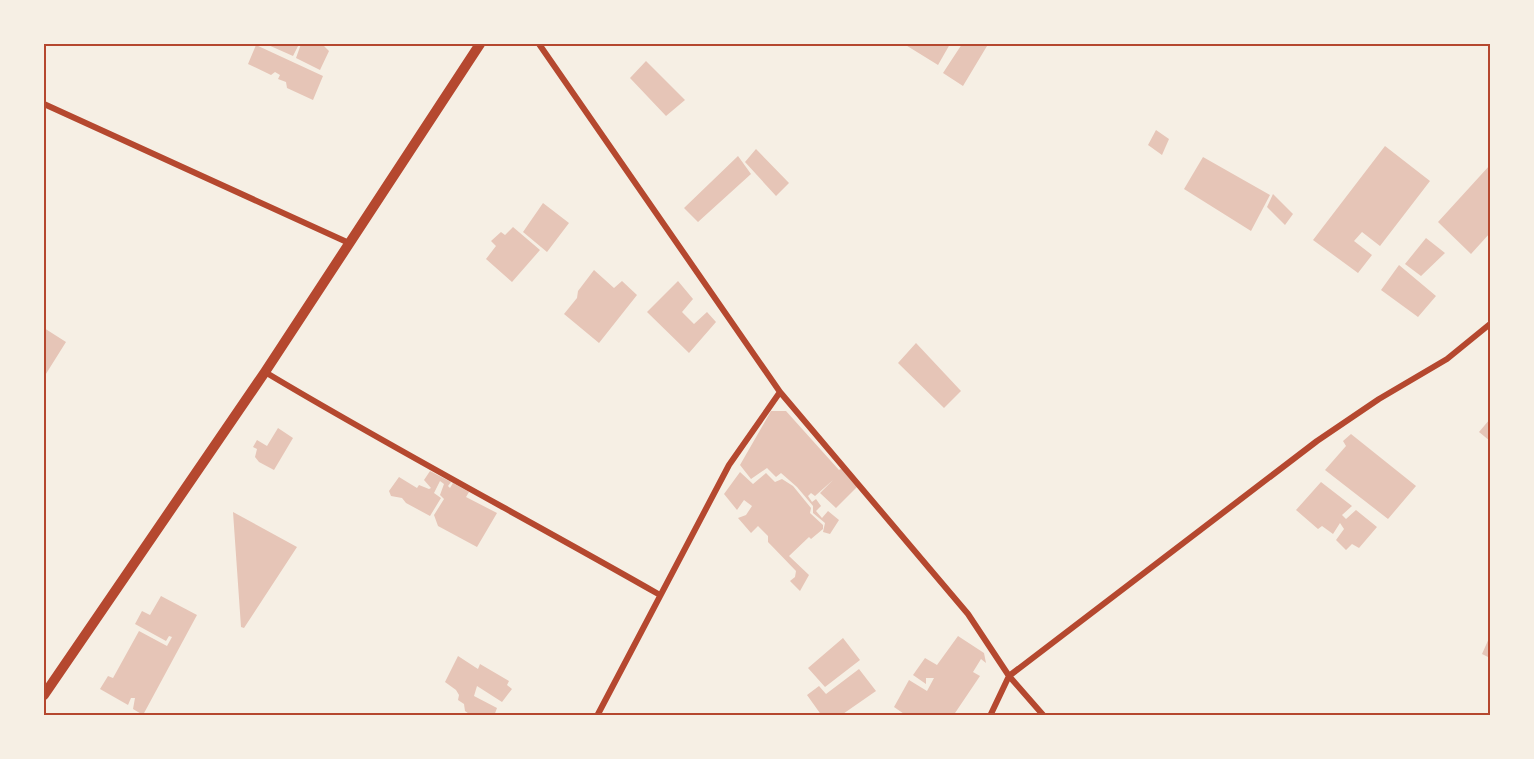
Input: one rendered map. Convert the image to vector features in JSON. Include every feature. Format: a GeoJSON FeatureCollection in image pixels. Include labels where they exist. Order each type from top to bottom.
{"type":"FeatureCollection","features":[{"type":"Feature","properties":{"kind":"street"},"geometry":{"type":"LineString","coordinates":[[44,695],[265,372],[480,44]]}},
{"type":"Feature","properties":{"kind":"street"},"geometry":{"type":"LineString","coordinates":[[539,44],[780,392],[968,614],[1010,676],[1044,716]]}},
{"type":"Feature","properties":{"kind":"street"},"geometry":{"type":"LineString","coordinates":[[44,104],[349,243]]}},
{"type":"Feature","properties":{"kind":"street"},"geometry":{"type":"LineString","coordinates":[[990,716],[1010,676],[1317,441],[1378,399],[1447,359],[1491,324]]}},
{"type":"Feature","properties":{"kind":"street"},"geometry":{"type":"LineString","coordinates":[[265,372],[375,438],[532,522],[660,595]]}},
{"type":"Feature","properties":{"kind":"street"},"geometry":{"type":"LineString","coordinates":[[597,716],[729,465],[780,392]]}},
{"type":"Feature","properties":{"kind":"building"},"geometry":{"type":"Polygon","coordinates":[[[266,44],[299,44],[293,56],[266,44]]]}},
{"type":"Feature","properties":{"kind":"building"},"geometry":{"type":"Polygon","coordinates":[[[301,44],[325,44],[324,46],[329,51],[320,70],[296,58],[301,44]]]}},
{"type":"Feature","properties":{"kind":"building"},"geometry":{"type":"Polygon","coordinates":[[[904,44],[950,44],[938,65],[904,44]]]}},
{"type":"Feature","properties":{"kind":"building"},"geometry":{"type":"Polygon","coordinates":[[[962,44],[987,46],[963,86],[943,73],[962,44]]]}},
{"type":"Feature","properties":{"kind":"building"},"geometry":{"type":"Polygon","coordinates":[[[256,45],[323,76],[313,100],[287,88],[286,82],[278,79],[280,75],[275,72],[271,75],[248,64],[256,45]]]}},
{"type":"Feature","properties":{"kind":"building"},"geometry":{"type":"Polygon","coordinates":[[[646,61],[685,100],[666,116],[630,78],[646,61]]]}},
{"type":"Feature","properties":{"kind":"building"},"geometry":{"type":"Polygon","coordinates":[[[1156,130],[1169,139],[1162,155],[1148,145],[1156,130]]]}},
{"type":"Feature","properties":{"kind":"building"},"geometry":{"type":"Polygon","coordinates":[[[1385,146],[1430,181],[1380,246],[1362,232],[1354,241],[1372,255],[1358,273],[1313,240],[1385,146]]]}},
{"type":"Feature","properties":{"kind":"building"},"geometry":{"type":"Polygon","coordinates":[[[756,149],[789,183],[776,196],[745,162],[756,149]]]}},
{"type":"Feature","properties":{"kind":"building"},"geometry":{"type":"Polygon","coordinates":[[[738,156],[751,174],[698,222],[684,208],[738,156]]]}},
{"type":"Feature","properties":{"kind":"building"},"geometry":{"type":"Polygon","coordinates":[[[1203,157],[1270,195],[1251,231],[1184,189],[1203,157]]]}},
{"type":"Feature","properties":{"kind":"building"},"geometry":{"type":"Polygon","coordinates":[[[1490,165],[1490,233],[1471,254],[1438,222],[1490,165]]]}},
{"type":"Feature","properties":{"kind":"building"},"geometry":{"type":"Polygon","coordinates":[[[1273,194],[1293,214],[1285,225],[1267,207],[1273,194]]]}},
{"type":"Feature","properties":{"kind":"building"},"geometry":{"type":"Polygon","coordinates":[[[543,203],[569,223],[547,252],[523,232],[543,203]]]}},
{"type":"Feature","properties":{"kind":"building"},"geometry":{"type":"Polygon","coordinates":[[[513,227],[540,250],[512,282],[486,259],[496,246],[491,241],[501,232],[505,235],[513,227]]]}},
{"type":"Feature","properties":{"kind":"building"},"geometry":{"type":"Polygon","coordinates":[[[1426,238],[1445,253],[1421,276],[1405,264],[1426,238]]]}},
{"type":"Feature","properties":{"kind":"building"},"geometry":{"type":"Polygon","coordinates":[[[1399,265],[1436,296],[1418,317],[1381,290],[1399,265]]]}},
{"type":"Feature","properties":{"kind":"building"},"geometry":{"type":"Polygon","coordinates":[[[594,270],[614,288],[622,281],[637,295],[599,343],[564,314],[594,270]]]}},
{"type":"Feature","properties":{"kind":"building"},"geometry":{"type":"Polygon","coordinates":[[[678,281],[693,299],[682,312],[694,324],[707,312],[716,322],[689,353],[647,312],[678,281]]]}},
{"type":"Feature","properties":{"kind":"building"},"geometry":{"type":"Polygon","coordinates":[[[44,328],[66,342],[44,377],[44,328]]]}},
{"type":"Feature","properties":{"kind":"building"},"geometry":{"type":"Polygon","coordinates":[[[916,343],[961,391],[944,408],[898,363],[916,343]]]}},
{"type":"Feature","properties":{"kind":"building"},"geometry":{"type":"Polygon","coordinates":[[[771,411],[786,411],[839,470],[843,467],[859,485],[836,508],[820,493],[833,480],[815,496],[811,493],[808,496],[812,502],[816,499],[821,506],[816,511],[822,518],[828,511],[839,520],[830,534],[823,532],[825,523],[813,513],[813,506],[781,473],[776,477],[767,468],[751,479],[740,465],[771,411]]]}},
{"type":"Feature","properties":{"kind":"building"},"geometry":{"type":"Polygon","coordinates":[[[1490,419],[1490,441],[1479,432],[1490,419]]]}},
{"type":"Feature","properties":{"kind":"building"},"geometry":{"type":"Polygon","coordinates":[[[278,428],[293,438],[274,470],[259,462],[255,457],[257,449],[253,447],[257,440],[267,446],[278,428]]]}},
{"type":"Feature","properties":{"kind":"building"},"geometry":{"type":"Polygon","coordinates":[[[1351,434],[1416,486],[1388,519],[1325,470],[1346,446],[1343,441],[1351,434]]]}},
{"type":"Feature","properties":{"kind":"building"},"geometry":{"type":"Polygon","coordinates":[[[430,471],[451,482],[448,486],[450,488],[453,483],[469,492],[466,497],[497,513],[477,547],[438,526],[434,515],[444,499],[440,495],[444,484],[440,481],[434,493],[441,498],[430,516],[406,503],[402,498],[391,496],[389,491],[399,477],[417,488],[419,485],[431,488],[424,480],[430,471]]]}},
{"type":"Feature","properties":{"kind":"building"},"geometry":{"type":"Polygon","coordinates":[[[740,472],[753,484],[766,473],[775,482],[782,479],[793,486],[811,508],[810,513],[823,525],[823,529],[811,539],[809,537],[789,556],[809,575],[800,591],[790,581],[795,577],[796,571],[768,542],[768,536],[758,526],[751,533],[738,518],[746,515],[752,506],[744,500],[737,510],[724,494],[740,472]]]}},
{"type":"Feature","properties":{"kind":"building"},"geometry":{"type":"Polygon","coordinates":[[[1321,482],[1352,506],[1342,515],[1346,519],[1356,510],[1377,527],[1359,548],[1352,544],[1346,550],[1336,540],[1344,529],[1340,523],[1333,534],[1322,526],[1318,529],[1296,510],[1321,482]]]}},
{"type":"Feature","properties":{"kind":"building"},"geometry":{"type":"Polygon","coordinates":[[[233,512],[297,547],[244,628],[241,627],[233,512]]]}},
{"type":"Feature","properties":{"kind":"building"},"geometry":{"type":"Polygon","coordinates":[[[161,596],[197,615],[143,715],[133,709],[135,698],[131,698],[128,705],[100,689],[108,676],[113,678],[139,631],[167,646],[172,637],[169,636],[166,641],[135,624],[142,611],[150,615],[161,596]]]}},
{"type":"Feature","properties":{"kind":"building"},"geometry":{"type":"Polygon","coordinates":[[[958,636],[984,653],[986,663],[981,659],[973,672],[980,676],[953,716],[907,716],[894,707],[909,680],[927,691],[934,678],[926,678],[926,684],[913,675],[925,658],[937,665],[958,636]]]}},
{"type":"Feature","properties":{"kind":"building"},"geometry":{"type":"Polygon","coordinates":[[[1490,636],[1490,658],[1482,654],[1490,636]]]}},
{"type":"Feature","properties":{"kind":"building"},"geometry":{"type":"Polygon","coordinates":[[[843,638],[860,660],[825,687],[808,668],[843,638]]]}},
{"type":"Feature","properties":{"kind":"building"},"geometry":{"type":"Polygon","coordinates":[[[458,656],[478,669],[480,664],[509,681],[507,685],[512,689],[502,702],[477,686],[474,696],[497,708],[494,716],[472,716],[465,711],[464,704],[458,700],[459,695],[456,690],[445,682],[458,656]]]}},
{"type":"Feature","properties":{"kind":"building"},"geometry":{"type":"Polygon","coordinates":[[[859,669],[876,691],[840,716],[822,716],[807,695],[819,686],[826,694],[859,669]]]}}]}
